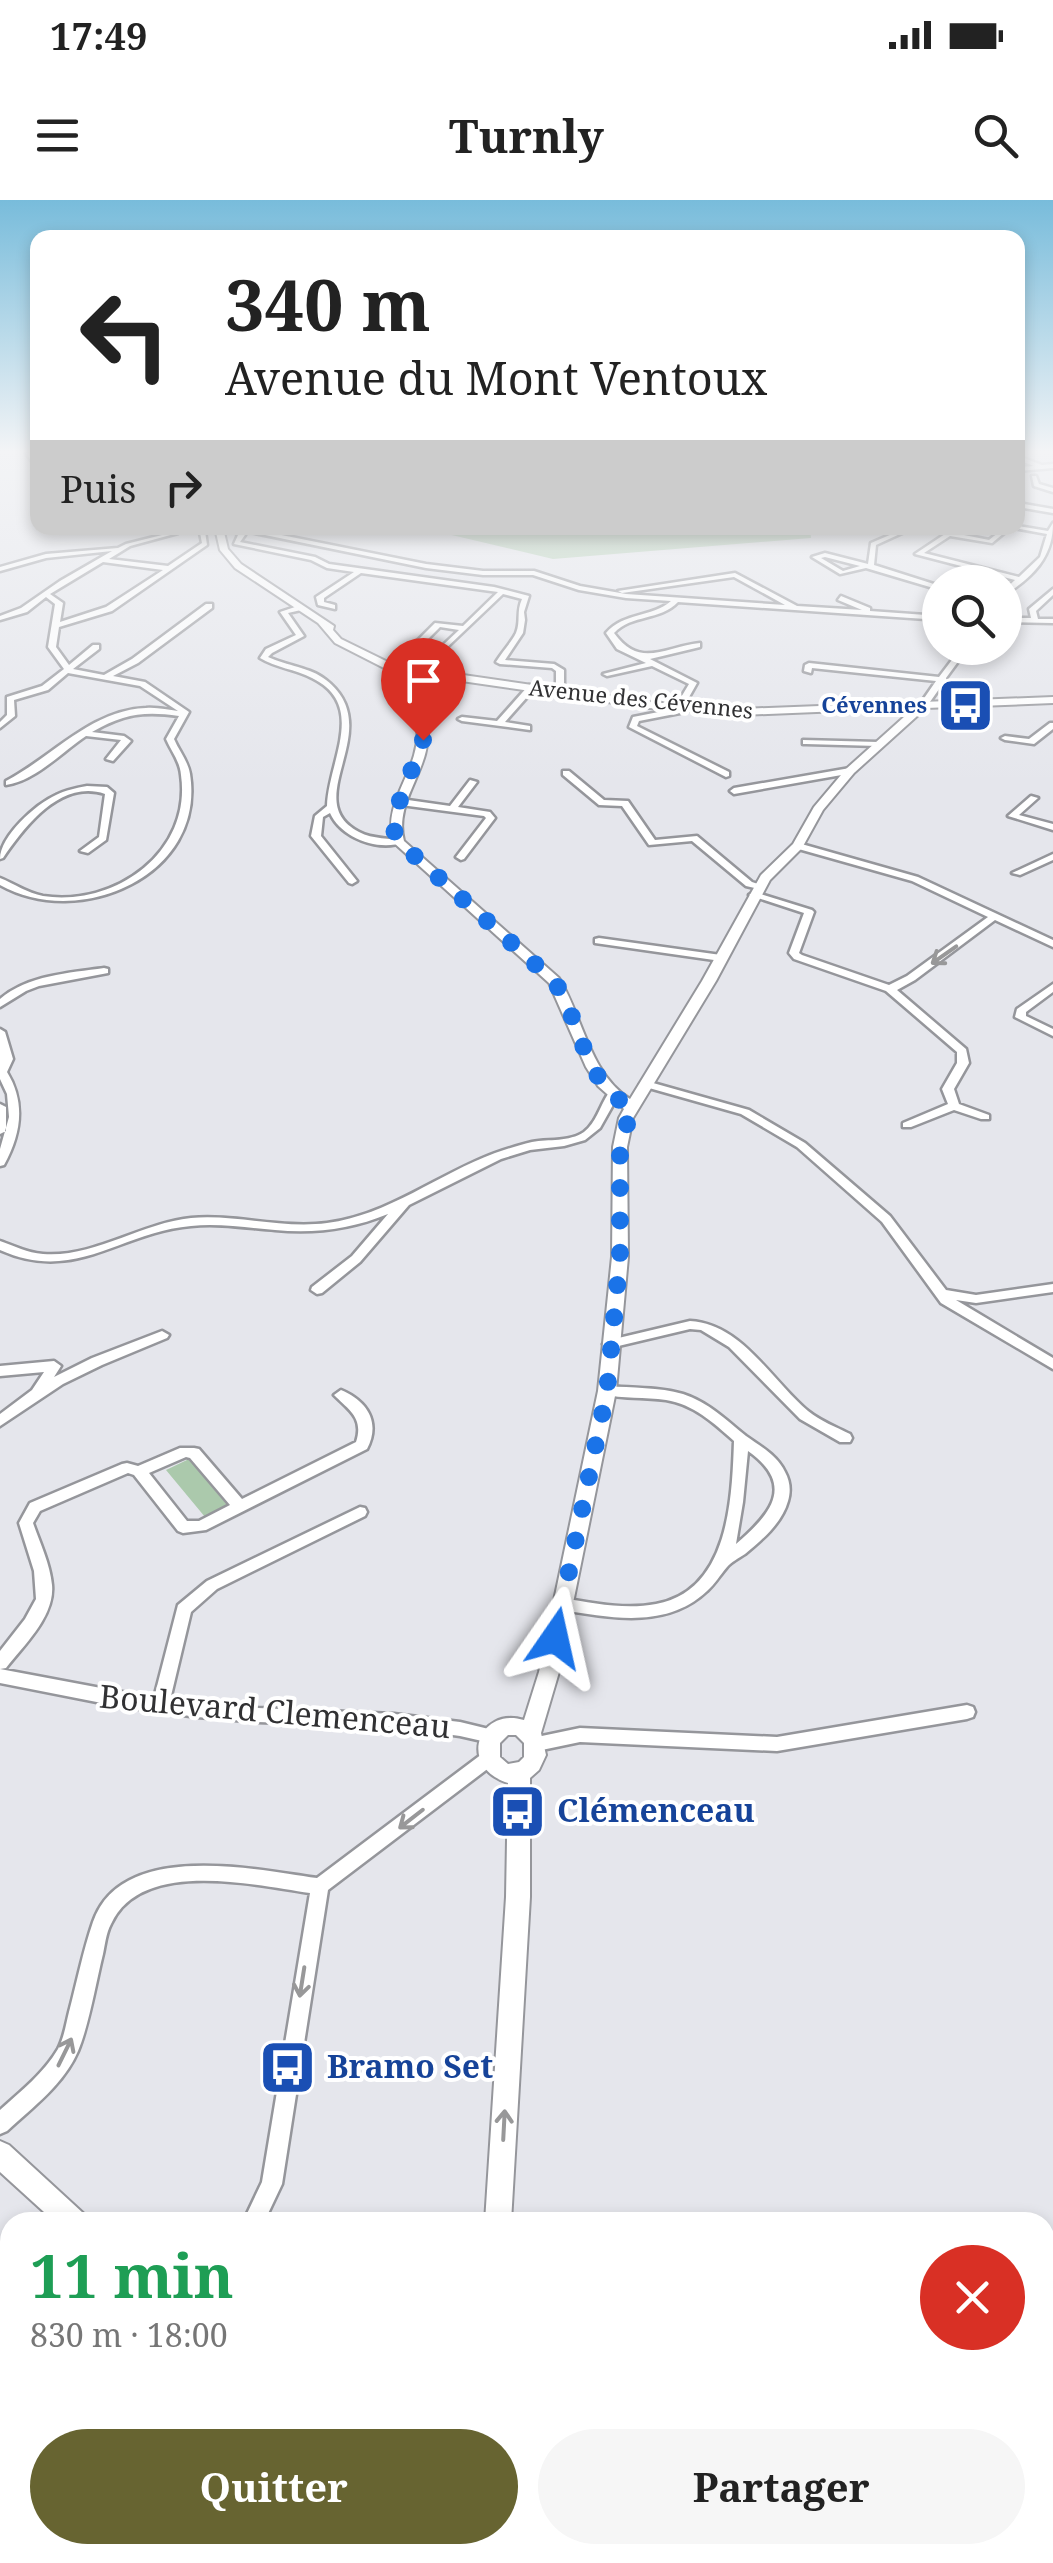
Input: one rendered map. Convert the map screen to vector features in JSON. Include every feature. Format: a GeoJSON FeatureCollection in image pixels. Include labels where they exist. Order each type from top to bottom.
{"type":"FeatureCollection","features":[{"type":"Feature","properties":{"kind":"street"},"geometry":{"type":"LineString","coordinates":[[0,618],[24,610],[62,582],[98,563]]}},
{"type":"Feature","properties":{"kind":"street"},"geometry":{"type":"LineString","coordinates":[[130,563],[168,568]]}},
{"type":"Feature","properties":{"kind":"street"},"geometry":{"type":"LineString","coordinates":[[54,626],[109,609],[175,563]]}},
{"type":"Feature","properties":{"kind":"street","name":"Avenue des Cévennes"},"geometry":{"type":"LineString","coordinates":[[235,563],[322,624],[338,641],[405,671],[678,708],[770,713],[1053,700]]}},
{"type":"Feature","properties":{"kind":"street"},"geometry":{"type":"LineString","coordinates":[[322,563],[358,572],[494,589],[528,600],[520,612],[525,625],[522,633],[500,662],[560,670],[556,691]]}},
{"type":"Feature","properties":{"kind":"street"},"geometry":{"type":"LineString","coordinates":[[412,563],[482,573],[534,573],[614,594],[675,601],[922,617]]}},
{"type":"Feature","properties":{"kind":"street"},"geometry":{"type":"LineString","coordinates":[[826,563],[842,573],[863,567]]}},
{"type":"Feature","properties":{"kind":"street"},"geometry":{"type":"LineString","coordinates":[[851,563],[881,569]]}},
{"type":"Feature","properties":{"kind":"street"},"geometry":{"type":"LineString","coordinates":[[871,563],[922,582]]}},
{"type":"Feature","properties":{"kind":"street"},"geometry":{"type":"LineString","coordinates":[[332,607],[322,603],[320,597],[358,572]]}},
{"type":"Feature","properties":{"kind":"street"},"geometry":{"type":"LineString","coordinates":[[614,594],[735,575],[801,610]]}},
{"type":"Feature","properties":{"kind":"street"},"geometry":{"type":"LineString","coordinates":[[1035,620],[1035,604],[1053,591]]}},
{"type":"Feature","properties":{"kind":"street"},"geometry":{"type":"LineString","coordinates":[[500,594],[441,648],[405,671],[423,728],[420,754],[392,820],[399,842],[554,981],[566,1000],[592,1070],[612,1096],[632,1108]]}},
{"type":"Feature","properties":{"kind":"street"},"geometry":{"type":"LineString","coordinates":[[47,595],[59,603],[52,647],[66,668],[142,684],[179,706],[184,714]]}},
{"type":"Feature","properties":{"kind":"street"},"geometry":{"type":"LineString","coordinates":[[841,598],[877,614]]}},
{"type":"Feature","properties":{"kind":"street"},"geometry":{"type":"LineString","coordinates":[[675,601],[668,608],[628,618],[612,628],[614,644],[693,683],[675,712],[636,718],[632,726],[726,774]]}},
{"type":"Feature","properties":{"kind":"street"},"geometry":{"type":"LineString","coordinates":[[104,678],[136,661],[209,606]]}},
{"type":"Feature","properties":{"kind":"street"},"geometry":{"type":"LineString","coordinates":[[298,608],[284,612],[300,636],[269,651],[264,658],[320,676],[346,712],[348,724],[332,784],[331,808],[341,824],[354,833],[383,842],[399,842]]}},
{"type":"Feature","properties":{"kind":"street"},"geometry":{"type":"LineString","coordinates":[[1022,620],[1053,621]]}},
{"type":"Feature","properties":{"kind":"street"},"geometry":{"type":"LineString","coordinates":[[441,648],[420,643],[438,626],[463,628]]}},
{"type":"Feature","properties":{"kind":"street"},"geometry":{"type":"LineString","coordinates":[[643,658],[697,645]]}},
{"type":"Feature","properties":{"kind":"street"},"geometry":{"type":"LineString","coordinates":[[0,726],[10,716],[5,699],[46,688],[96,647]]}},
{"type":"Feature","properties":{"kind":"street"},"geometry":{"type":"LineString","coordinates":[[606,674],[654,663]]}},
{"type":"Feature","properties":{"kind":"street"},"geometry":{"type":"LineString","coordinates":[[808,670],[810,665],[944,680]]}},
{"type":"Feature","properties":{"kind":"street"},"geometry":{"type":"LineString","coordinates":[[490,1748],[501,1770],[519,1771],[535,1760],[534,1739],[607,1391],[620,1257],[620,1147],[632,1108],[756,891],[798,846],[818,808],[850,770],[922,707],[953,665]]}},
{"type":"Feature","properties":{"kind":"street"},"geometry":{"type":"LineString","coordinates":[[499,724],[532,687]]}},
{"type":"Feature","properties":{"kind":"street"},"geometry":{"type":"LineString","coordinates":[[9,783],[40,768],[82,733],[134,712],[184,714]]}},
{"type":"Feature","properties":{"kind":"street"},"geometry":{"type":"LineString","coordinates":[[0,882],[19,894],[56,899],[108,892],[138,880],[181,827],[185,774],[170,739],[184,714]]}},
{"type":"Feature","properties":{"kind":"street"},"geometry":{"type":"LineString","coordinates":[[462,719],[528,728]]}},
{"type":"Feature","properties":{"kind":"street"},"geometry":{"type":"LineString","coordinates":[[1006,738],[1031,742],[1053,725]]}},
{"type":"Feature","properties":{"kind":"street"},"geometry":{"type":"LineString","coordinates":[[82,733],[124,738],[127,741],[110,760]]}},
{"type":"Feature","properties":{"kind":"street"},"geometry":{"type":"LineString","coordinates":[[806,742],[878,744]]}},
{"type":"Feature","properties":{"kind":"street"},"geometry":{"type":"LineString","coordinates":[[734,791],[850,770]]}},
{"type":"Feature","properties":{"kind":"street"},"geometry":{"type":"LineString","coordinates":[[566,773],[602,802],[625,804],[652,844],[694,838],[756,891],[810,912],[794,953],[798,957],[890,989],[962,1051],[962,1063],[948,1088],[954,1106]]}},
{"type":"Feature","properties":{"kind":"street"},"geometry":{"type":"LineString","coordinates":[[452,809],[474,782]]}},
{"type":"Feature","properties":{"kind":"street"},"geometry":{"type":"LineString","coordinates":[[0,856],[36,810],[74,790],[104,788],[110,793],[103,838],[86,851]]}},
{"type":"Feature","properties":{"kind":"street"},"geometry":{"type":"LineString","coordinates":[[1034,798],[1012,816],[1053,827]]}},
{"type":"Feature","properties":{"kind":"street"},"geometry":{"type":"LineString","coordinates":[[400,802],[487,814],[491,818],[461,857]]}},
{"type":"Feature","properties":{"kind":"street"},"geometry":{"type":"LineString","coordinates":[[331,808],[319,816],[316,836],[352,881]]}},
{"type":"Feature","properties":{"kind":"street"},"geometry":{"type":"LineString","coordinates":[[798,846],[914,880],[1053,944]]}},
{"type":"Feature","properties":{"kind":"street"},"geometry":{"type":"LineString","coordinates":[[1017,874],[1053,857]]}},
{"type":"Feature","properties":{"kind":"street"},"geometry":{"type":"LineString","coordinates":[[890,989],[995,916]]}},
{"type":"Feature","properties":{"kind":"street"},"geometry":{"type":"LineString","coordinates":[[598,941],[721,958]]}},
{"type":"Feature","properties":{"kind":"street"},"geometry":{"type":"LineString","coordinates":[[0,992],[49,974],[104,968],[104,972],[53,979],[22,989],[0,1004]]}},
{"type":"Feature","properties":{"kind":"street"},"geometry":{"type":"LineString","coordinates":[[1053,987],[1022,1011],[1020,1017],[1053,1034]]}},
{"type":"Feature","properties":{"kind":"street"},"geometry":{"type":"LineString","coordinates":[[0,1032],[7,1059],[0,1072],[15,1099],[15,1119],[0,1162]]}},
{"type":"Feature","properties":{"kind":"street"},"geometry":{"type":"LineString","coordinates":[[646,1084],[745,1112],[801,1145],[845,1179],[886,1220],[954,1307],[1053,1364]]}},
{"type":"Feature","properties":{"kind":"street"},"geometry":{"type":"LineString","coordinates":[[0,1246],[54,1258],[83,1255],[154,1228],[190,1222],[329,1227],[404,1202],[513,1150],[581,1138],[594,1130],[612,1096]]}},
{"type":"Feature","properties":{"kind":"street"},"geometry":{"type":"LineString","coordinates":[[907,1125],[954,1106],[984,1117]]}},
{"type":"Feature","properties":{"kind":"street"},"geometry":{"type":"LineString","coordinates":[[0,1107],[0,1131]]}},
{"type":"Feature","properties":{"kind":"street"},"geometry":{"type":"LineString","coordinates":[[317,1290],[356,1259],[404,1202]]}},
{"type":"Feature","properties":{"kind":"street"},"geometry":{"type":"LineString","coordinates":[[941,1294],[976,1299],[1053,1288]]}},
{"type":"Feature","properties":{"kind":"street"},"geometry":{"type":"LineString","coordinates":[[610,1344],[690,1325],[704,1326],[734,1344],[804,1416],[845,1438]]}},
{"type":"Feature","properties":{"kind":"street"},"geometry":{"type":"LineString","coordinates":[[0,1421],[38,1390],[92,1360],[162,1335]]}},
{"type":"Feature","properties":{"kind":"street"},"geometry":{"type":"LineString","coordinates":[[0,1371],[54,1366],[38,1390]]}},
{"type":"Feature","properties":{"kind":"street"},"geometry":{"type":"LineString","coordinates":[[562,1604],[650,1612],[691,1597],[722,1563],[745,1546],[785,1495],[785,1480],[776,1464],[708,1409],[690,1399],[607,1391]]}},
{"type":"Feature","properties":{"kind":"street"},"geometry":{"type":"LineString","coordinates":[[139,1471],[178,1523],[188,1529],[362,1445],[368,1435],[368,1423],[352,1401],[341,1395]]}},
{"type":"Feature","properties":{"kind":"street"},"geometry":{"type":"LineString","coordinates":[[722,1563],[741,1439]]}},
{"type":"Feature","properties":{"kind":"street"},"geometry":{"type":"LineString","coordinates":[[0,1662],[34,1623],[48,1588],[26,1522],[29,1512],[113,1471],[139,1471],[185,1452],[194,1453],[240,1506]]}},
{"type":"Feature","properties":{"kind":"street"},"geometry":{"type":"LineString","coordinates":[[160,1705],[184,1609],[212,1585],[360,1512]]}},
{"type":"Feature","properties":{"kind":"street","name":"Boulevard Clemenceau"},"geometry":{"type":"LineString","coordinates":[[0,1676],[113,1700],[427,1726],[490,1748]]}},
{"type":"Feature","properties":{"kind":"street"},"geometry":{"type":"LineString","coordinates":[[258,2212],[272,2184],[320,1886],[490,1748],[506,1728],[534,1739],[580,1735],[777,1744],[967,1712]]}},
{"type":"Feature","properties":{"kind":"street"},"geometry":{"type":"LineString","coordinates":[[499,2212],[518,1897],[519,1771]]}},
{"type":"Feature","properties":{"kind":"street"},"geometry":{"type":"LineString","coordinates":[[0,2124],[54,2073],[70,2047],[102,1921],[110,1902],[128,1887],[153,1877],[184,1873],[320,1886]]}},
{"type":"Feature","properties":{"kind":"street"},"geometry":{"type":"LineString","coordinates":[[0,2154],[63,2212]]}},
{"type":"Feature","properties":{"kind":"green space"},"geometry":{"type":"Polygon","coordinates":[[[189,1459],[228,1506],[205,1517],[166,1470],[189,1459]]]}},
{"type":"Feature","properties":{"kind":"place","name":"Cévennes"},"geometry":{"type":"Point","coordinates":[966,705]}},
{"type":"Feature","properties":{"kind":"place","name":"Clémenceau"},"geometry":{"type":"Point","coordinates":[518,1811]}},
{"type":"Feature","properties":{"kind":"place","name":"Bramo Set"},"geometry":{"type":"Point","coordinates":[288,2067]}},
{"type":"Feature","properties":{"kind":"route"},"geometry":{"type":"LineString","coordinates":[[423,740],[394,816],[393,828],[399,842],[554,981],[566,1000],[599,1082],[632,1108],[620,1147],[620,1257],[607,1391],[555,1638]]}}]}
